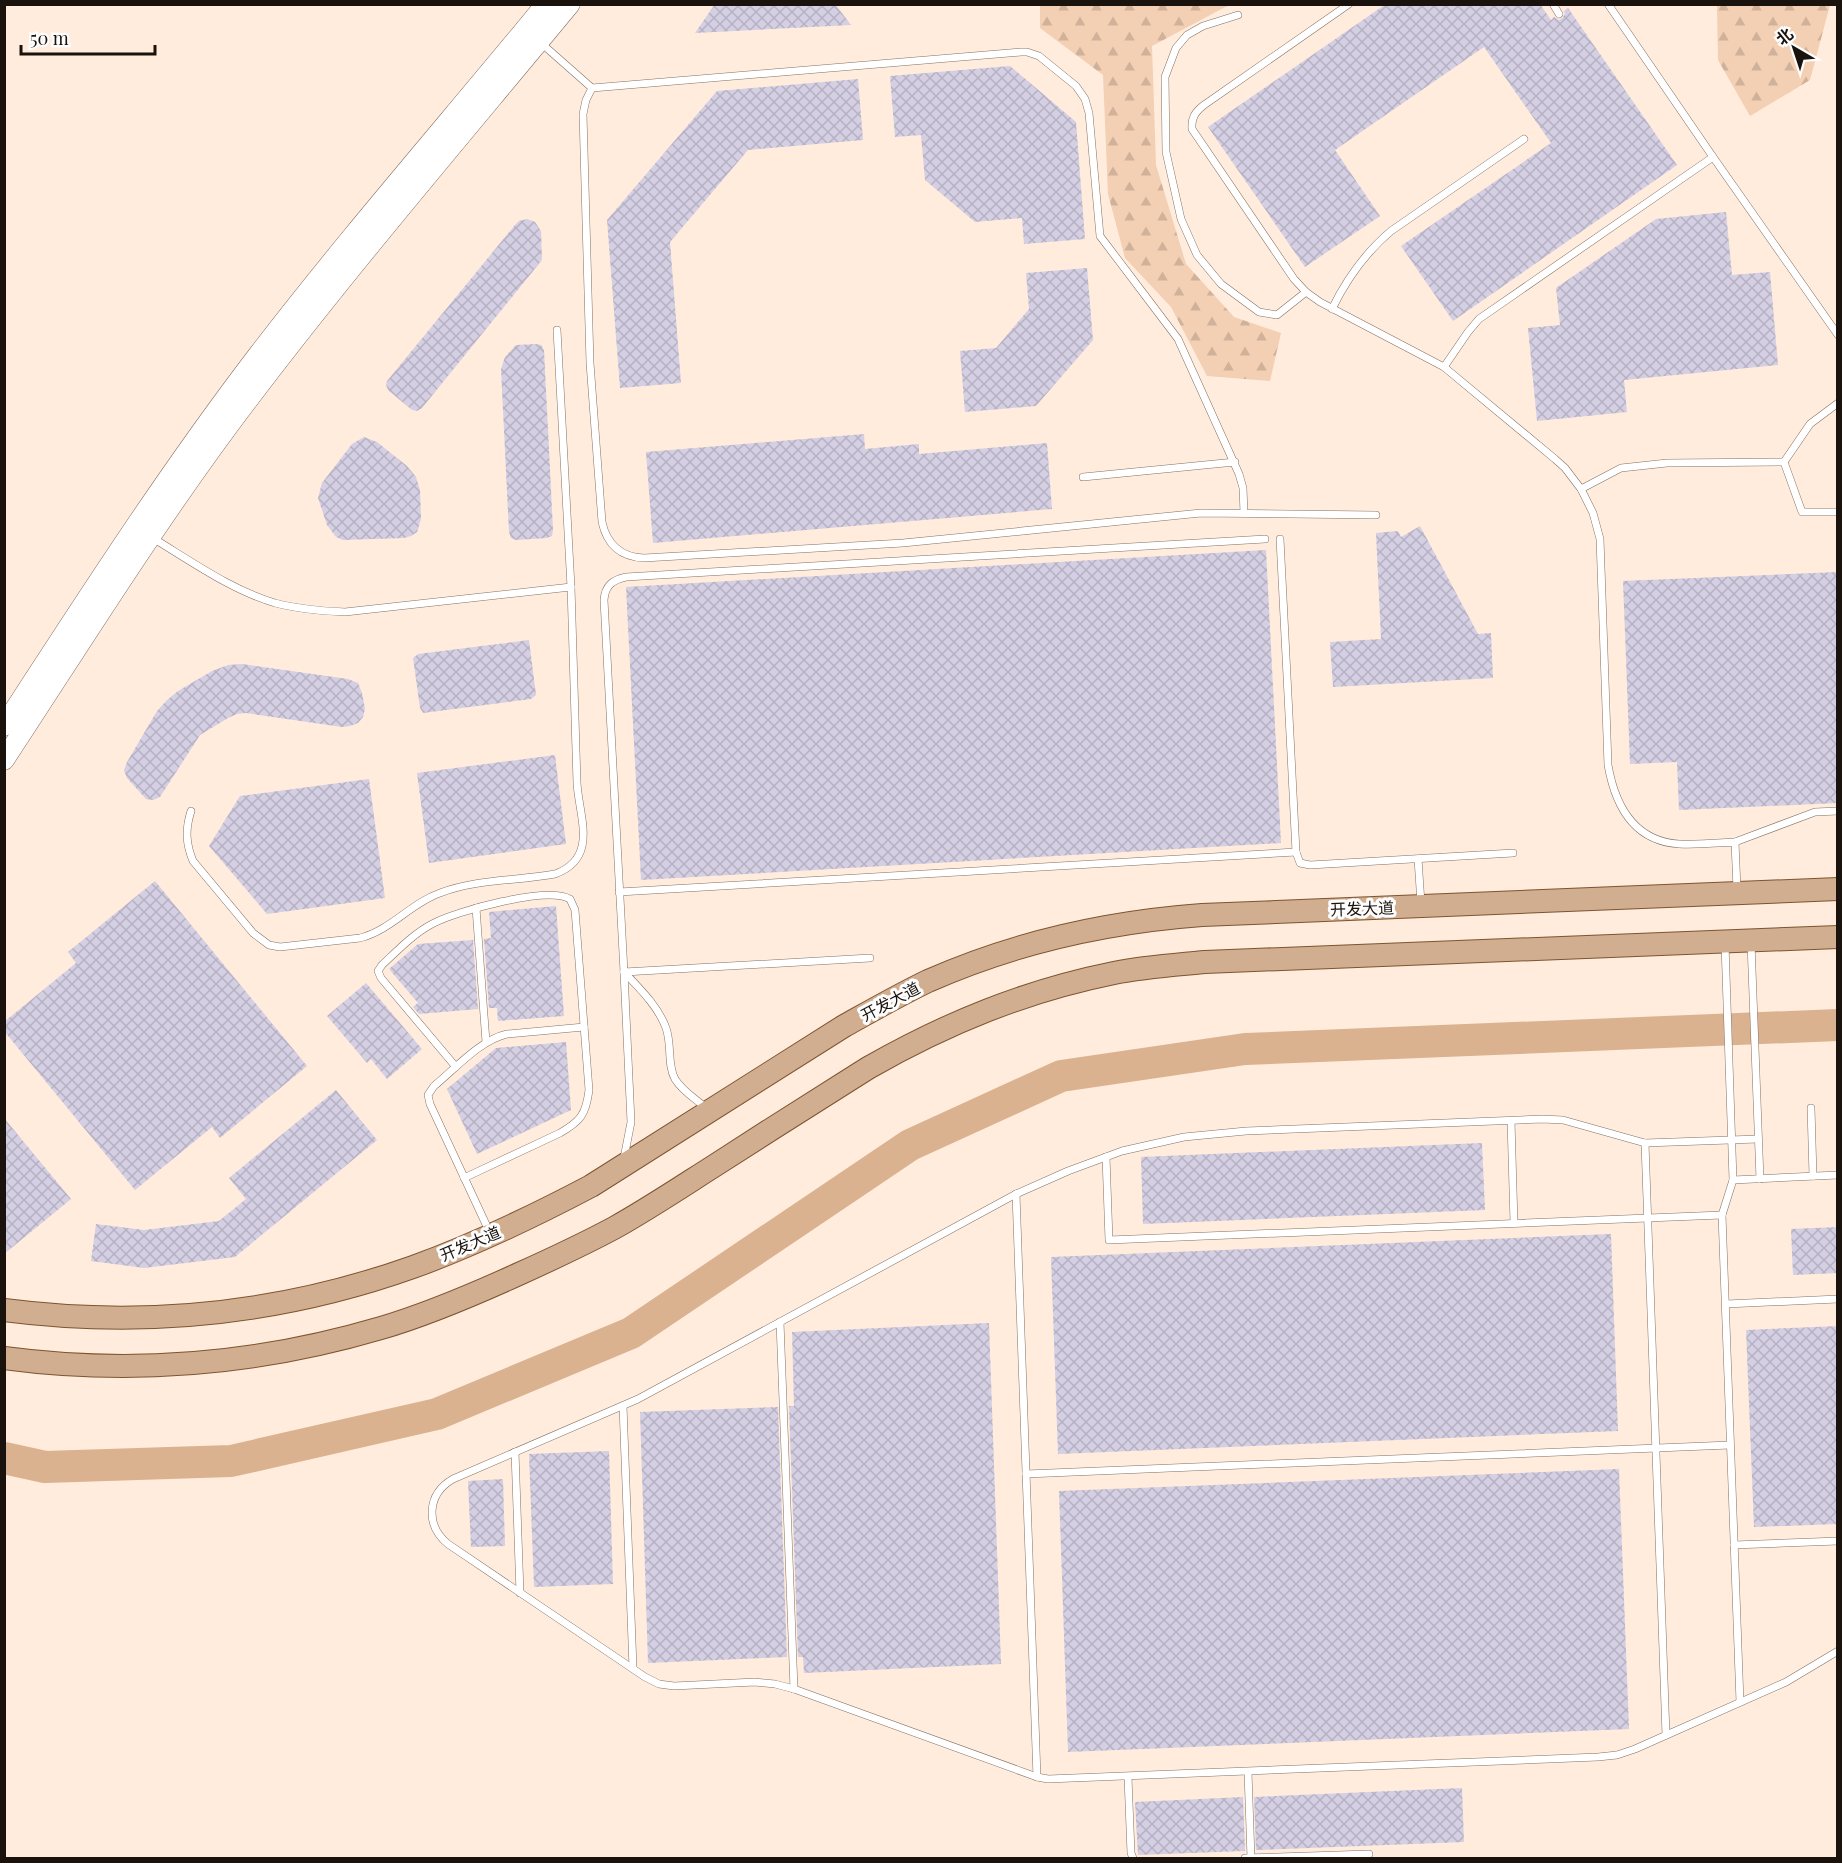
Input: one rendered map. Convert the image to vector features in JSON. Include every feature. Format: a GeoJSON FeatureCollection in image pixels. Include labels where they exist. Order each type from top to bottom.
{"type":"FeatureCollection","features":[{"type":"Feature","properties":{"kind":"main road"},"geometry":{"type":"LineString","coordinates":[[532,36],[546,4]]}},
{"type":"Feature","properties":{"kind":"main road"},"geometry":{"type":"LineString","coordinates":[[4,726],[142,532],[231,423],[532,36],[570,4]]}},
{"type":"Feature","properties":{"kind":"main road"},"geometry":{"type":"LineString","coordinates":[[4,760],[142,532]]}},
{"type":"Feature","properties":{"kind":"main road","name":"开发大道"},"geometry":{"type":"LineString","coordinates":[[4,1310],[83,1318],[132,1318],[180,1316],[256,1308],[369,1282],[415,1266],[548,1208],[620,1168],[844,1026],[885,1003],[971,963],[1062,935],[1155,918],[1202,915],[1838,889]]}},
{"type":"Feature","properties":{"kind":"main road"},"geometry":{"type":"LineString","coordinates":[[4,1358],[81,1366],[183,1364],[284,1352],[383,1328],[515,1276],[614,1227],[907,1045],[988,1008],[1073,982],[1117,973],[1205,962],[1838,937]]}},
{"type":"Feature","properties":{"kind":"lane"},"geometry":{"type":"LineString","coordinates":[[1349,4],[1196,111],[1191,120],[1195,136],[1294,279],[1306,292],[1332,309],[1444,367],[1560,463],[1581,489],[1593,513],[1600,539],[1608,765],[1617,799],[1632,822],[1642,832],[1667,843],[1735,842],[1815,812],[1838,811]]}},
{"type":"Feature","properties":{"kind":"lane"},"geometry":{"type":"LineString","coordinates":[[1553,4],[1559,14]]}},
{"type":"Feature","properties":{"kind":"lane"},"geometry":{"type":"LineString","coordinates":[[1608,4],[1838,335]]}},
{"type":"Feature","properties":{"kind":"lane"},"geometry":{"type":"LineString","coordinates":[[1238,15],[1203,26],[1187,35],[1176,48],[1165,76],[1166,152],[1180,219],[1197,255],[1221,284],[1259,312],[1277,315],[1306,292]]}},
{"type":"Feature","properties":{"kind":"lane"},"geometry":{"type":"LineString","coordinates":[[532,36],[592,88],[1021,52],[1039,56],[1076,87],[1085,99],[1089,113],[1100,236],[1178,339],[1235,462],[1243,488],[1244,513]]}},
{"type":"Feature","properties":{"kind":"lane"},"geometry":{"type":"LineString","coordinates":[[592,88],[583,114],[590,363],[602,522],[607,538],[618,550],[633,558],[644,558],[903,543],[1161,516],[1244,513],[1376,515]]}},
{"type":"Feature","properties":{"kind":"lane"},"geometry":{"type":"LineString","coordinates":[[1332,309],[1361,259],[1375,244],[1524,139]]}},
{"type":"Feature","properties":{"kind":"lane"},"geometry":{"type":"LineString","coordinates":[[1444,367],[1479,319],[1713,157]]}},
{"type":"Feature","properties":{"kind":"lane"},"geometry":{"type":"LineString","coordinates":[[191,811],[186,831],[193,861],[260,940],[280,947],[371,935],[441,892],[470,885],[548,875],[566,868],[579,855],[585,838],[578,794],[571,587],[557,330]]}},
{"type":"Feature","properties":{"kind":"lane"},"geometry":{"type":"LineString","coordinates":[[1784,462],[1810,424],[1838,403]]}},
{"type":"Feature","properties":{"kind":"lane"},"geometry":{"type":"LineString","coordinates":[[1083,477],[1235,462]]}},
{"type":"Feature","properties":{"kind":"lane"},"geometry":{"type":"LineString","coordinates":[[1581,489],[1621,468],[1667,463],[1784,462]]}},
{"type":"Feature","properties":{"kind":"lane"},"geometry":{"type":"LineString","coordinates":[[1784,462],[1802,512],[1838,512]]}},
{"type":"Feature","properties":{"kind":"lane"},"geometry":{"type":"LineString","coordinates":[[142,532],[252,595],[298,608],[321,611],[345,612],[571,587]]}},
{"type":"Feature","properties":{"kind":"lane"},"geometry":{"type":"LineString","coordinates":[[1280,538],[1296,852],[1300,862],[1310,865],[1513,853]]}},
{"type":"Feature","properties":{"kind":"lane"},"geometry":{"type":"LineString","coordinates":[[620,1168],[626,1154],[631,1122],[604,600],[604,592],[609,584],[617,579],[1265,539]]}},
{"type":"Feature","properties":{"kind":"lane"},"geometry":{"type":"LineString","coordinates":[[1735,842],[1737,893]]}},
{"type":"Feature","properties":{"kind":"lane"},"geometry":{"type":"LineString","coordinates":[[619,892],[1296,852]]}},
{"type":"Feature","properties":{"kind":"lane"},"geometry":{"type":"LineString","coordinates":[[1418,859],[1421,906]]}},
{"type":"Feature","properties":{"kind":"lane"},"geometry":{"type":"LineString","coordinates":[[456,1067],[381,978],[378,971],[382,965],[432,924],[476,908],[511,900],[560,896],[570,899],[575,910],[589,1090],[583,1116],[561,1133],[465,1178]]}},
{"type":"Feature","properties":{"kind":"lane"},"geometry":{"type":"LineString","coordinates":[[476,908],[486,1042]]}},
{"type":"Feature","properties":{"kind":"lane"},"geometry":{"type":"LineString","coordinates":[[1751,940],[1760,1179]]}},
{"type":"Feature","properties":{"kind":"lane"},"geometry":{"type":"LineString","coordinates":[[1725,941],[1733,1180],[1722,1215],[1740,1702]]}},
{"type":"Feature","properties":{"kind":"lane"},"geometry":{"type":"LineString","coordinates":[[624,972],[870,958]]}},
{"type":"Feature","properties":{"kind":"lane"},"geometry":{"type":"LineString","coordinates":[[624,972],[660,1015],[670,1043],[675,1078],[681,1087],[710,1111]]}},
{"type":"Feature","properties":{"kind":"lane"},"geometry":{"type":"LineString","coordinates":[[491,1234],[430,1104],[428,1095],[434,1086],[496,1036],[584,1027]]}},
{"type":"Feature","properties":{"kind":"lane"},"geometry":{"type":"LineString","coordinates":[[1811,1108],[1813,1176]]}},
{"type":"Feature","properties":{"kind":"lane"},"geometry":{"type":"LineString","coordinates":[[1758,1139],[1645,1143],[1563,1120],[1236,1132],[1184,1137],[1122,1151],[1016,1194],[646,1395],[446,1483],[436,1495],[431,1518],[442,1539],[659,1684],[674,1686],[755,1682],[775,1684],[1037,1777],[1058,1780],[1617,1755],[1786,1682],[1838,1651]]}},
{"type":"Feature","properties":{"kind":"lane"},"geometry":{"type":"LineString","coordinates":[[1510,1121],[1514,1223]]}},
{"type":"Feature","properties":{"kind":"lane"},"geometry":{"type":"LineString","coordinates":[[1645,1143],[1666,1735]]}},
{"type":"Feature","properties":{"kind":"lane"},"geometry":{"type":"LineString","coordinates":[[1106,1157],[1109,1240],[1722,1215]]}},
{"type":"Feature","properties":{"kind":"lane"},"geometry":{"type":"LineString","coordinates":[[1733,1180],[1838,1175]]}},
{"type":"Feature","properties":{"kind":"lane"},"geometry":{"type":"LineString","coordinates":[[1016,1194],[1037,1777]]}},
{"type":"Feature","properties":{"kind":"lane"},"geometry":{"type":"LineString","coordinates":[[1726,1304],[1838,1299]]}},
{"type":"Feature","properties":{"kind":"lane"},"geometry":{"type":"LineString","coordinates":[[780,1322],[794,1689]]}},
{"type":"Feature","properties":{"kind":"lane"},"geometry":{"type":"LineString","coordinates":[[623,1406],[633,1668]]}},
{"type":"Feature","properties":{"kind":"lane"},"geometry":{"type":"LineString","coordinates":[[1026,1474],[1731,1445]]}},
{"type":"Feature","properties":{"kind":"lane"},"geometry":{"type":"LineString","coordinates":[[515,1452],[520,1593]]}},
{"type":"Feature","properties":{"kind":"lane"},"geometry":{"type":"LineString","coordinates":[[1734,1545],[1838,1541]]}},
{"type":"Feature","properties":{"kind":"lane"},"geometry":{"type":"LineString","coordinates":[[1248,1772],[1251,1858]]}},
{"type":"Feature","properties":{"kind":"lane"},"geometry":{"type":"LineString","coordinates":[[1128,1777],[1133,1858]]}},
{"type":"Feature","properties":{"kind":"lane"},"geometry":{"type":"LineString","coordinates":[[1245,1858],[1369,1854]]}},
{"type":"Feature","properties":{"kind":"green space"},"geometry":{"type":"Polygon","coordinates":[[[1040,5],[1229,5],[1152,46],[1156,165],[1186,264],[1234,317],[1281,333],[1270,381],[1207,376],[1171,307],[1125,258],[1108,194],[1103,75],[1040,28],[1040,5]]]}},
{"type":"Feature","properties":{"kind":"green space"},"geometry":{"type":"Polygon","coordinates":[[[1717,5],[1830,5],[1810,80],[1750,116],[1718,60],[1717,5]]]}},
{"type":"Feature","properties":{"kind":"building"},"geometry":{"type":"Polygon","coordinates":[[[715,4],[835,4],[851,25],[695,33],[715,4]]]}},
{"type":"Feature","properties":{"kind":"building"},"geometry":{"type":"Polygon","coordinates":[[[1386,4],[1540,4],[1551,20],[1554,17],[1559,20],[1562,18],[1564,11],[1568,8],[1677,165],[1453,321],[1401,246],[1551,143],[1484,47],[1335,150],[1380,216],[1305,267],[1208,127],[1386,4]]]}},
{"type":"Feature","properties":{"kind":"building"},"geometry":{"type":"Polygon","coordinates":[[[1010,66],[1076,122],[1085,239],[1024,244],[1022,218],[975,222],[925,180],[921,135],[895,137],[890,76],[1010,66]]]}},
{"type":"Feature","properties":{"kind":"building"},"geometry":{"type":"Polygon","coordinates":[[[858,79],[863,140],[748,150],[670,242],[681,383],[620,388],[607,220],[717,91],[858,79]]]}},
{"type":"Feature","properties":{"kind":"building"},"geometry":{"type":"Polygon","coordinates":[[[1726,212],[1732,275],[1770,272],[1778,365],[1624,380],[1627,412],[1537,421],[1528,328],[1560,325],[1556,288],[1656,219],[1726,212]]]}},
{"type":"Feature","properties":{"kind":"building"},"geometry":{"type":"Polygon","coordinates":[[[527,219],[535,222],[541,231],[542,260],[422,408],[417,411],[412,410],[388,390],[387,381],[515,225],[527,219]]]}},
{"type":"Feature","properties":{"kind":"building"},"geometry":{"type":"Polygon","coordinates":[[[1087,268],[1093,340],[1036,406],[965,412],[960,351],[996,348],[1029,309],[1026,273],[1087,268]]]}},
{"type":"Feature","properties":{"kind":"building"},"geometry":{"type":"Polygon","coordinates":[[[516,345],[541,345],[544,350],[553,530],[552,536],[547,538],[516,540],[511,538],[509,532],[501,369],[505,357],[516,345]]]}},
{"type":"Feature","properties":{"kind":"building"},"geometry":{"type":"Polygon","coordinates":[[[864,434],[865,449],[919,444],[919,454],[1047,443],[1052,509],[653,543],[646,452],[864,434]]]}},
{"type":"Feature","properties":{"kind":"building"},"geometry":{"type":"Polygon","coordinates":[[[364,437],[377,442],[407,466],[416,477],[420,490],[421,519],[417,532],[411,536],[343,540],[336,537],[327,525],[318,498],[322,483],[352,444],[364,437]]]}},
{"type":"Feature","properties":{"kind":"building"},"geometry":{"type":"Polygon","coordinates":[[[1420,526],[1478,634],[1491,633],[1493,678],[1333,687],[1330,642],[1381,639],[1376,533],[1398,531],[1401,537],[1420,526]]]}},
{"type":"Feature","properties":{"kind":"building"},"geometry":{"type":"Polygon","coordinates":[[[1266,550],[1281,843],[641,880],[626,587],[1266,550]]]}},
{"type":"Feature","properties":{"kind":"building"},"geometry":{"type":"Polygon","coordinates":[[[1838,572],[1838,803],[1679,810],[1677,762],[1630,764],[1623,581],[1838,572]]]}},
{"type":"Feature","properties":{"kind":"building"},"geometry":{"type":"Polygon","coordinates":[[[529,640],[536,695],[531,699],[423,713],[420,708],[413,658],[418,654],[529,640]]]}},
{"type":"Feature","properties":{"kind":"building"},"geometry":{"type":"Polygon","coordinates":[[[242,664],[348,679],[358,683],[365,709],[363,717],[358,723],[342,727],[246,713],[237,714],[200,735],[160,797],[153,800],[146,799],[127,778],[124,770],[157,711],[178,691],[212,671],[228,665],[242,664]]]}},
{"type":"Feature","properties":{"kind":"building"},"geometry":{"type":"Polygon","coordinates":[[[555,755],[566,844],[429,863],[417,773],[555,755]]]}},
{"type":"Feature","properties":{"kind":"building"},"geometry":{"type":"Polygon","coordinates":[[[369,779],[385,898],[267,914],[209,846],[240,796],[369,779]]]}},
{"type":"Feature","properties":{"kind":"building"},"geometry":{"type":"Polygon","coordinates":[[[155,881],[307,1066],[220,1138],[212,1127],[135,1190],[4,1031],[4,1022],[76,963],[68,952],[155,881]]]}},
{"type":"Feature","properties":{"kind":"building"},"geometry":{"type":"Polygon","coordinates":[[[556,906],[564,1016],[498,1021],[497,1008],[489,1008],[484,939],[491,938],[489,912],[556,906]]]}},
{"type":"Feature","properties":{"kind":"building"},"geometry":{"type":"Polygon","coordinates":[[[473,940],[478,1009],[419,1014],[413,1007],[418,1003],[389,969],[418,944],[473,940]]]}},
{"type":"Feature","properties":{"kind":"building"},"geometry":{"type":"Polygon","coordinates":[[[366,983],[422,1049],[387,1079],[371,1059],[367,1063],[327,1016],[366,983]]]}},
{"type":"Feature","properties":{"kind":"building"},"geometry":{"type":"Polygon","coordinates":[[[566,1042],[571,1110],[477,1154],[447,1089],[496,1048],[566,1042]]]}},
{"type":"Feature","properties":{"kind":"building"},"geometry":{"type":"Polygon","coordinates":[[[336,1090],[377,1140],[235,1257],[144,1268],[91,1261],[96,1224],[144,1230],[219,1221],[246,1199],[229,1178],[336,1090]]]}},
{"type":"Feature","properties":{"kind":"building"},"geometry":{"type":"Polygon","coordinates":[[[4,1118],[71,1199],[4,1254],[4,1118]]]}},
{"type":"Feature","properties":{"kind":"building"},"geometry":{"type":"Polygon","coordinates":[[[1482,1143],[1485,1210],[1143,1224],[1141,1157],[1482,1143]]]}},
{"type":"Feature","properties":{"kind":"building"},"geometry":{"type":"Polygon","coordinates":[[[1838,1227],[1838,1273],[1793,1275],[1791,1229],[1838,1227]]]}},
{"type":"Feature","properties":{"kind":"building"},"geometry":{"type":"Polygon","coordinates":[[[1611,1234],[1618,1431],[1058,1454],[1051,1257],[1611,1234]]]}},
{"type":"Feature","properties":{"kind":"building"},"geometry":{"type":"Polygon","coordinates":[[[989,1323],[1001,1664],[804,1673],[803,1657],[798,1657],[789,1406],[794,1406],[792,1332],[989,1323]]]}},
{"type":"Feature","properties":{"kind":"building"},"geometry":{"type":"Polygon","coordinates":[[[1838,1326],[1838,1524],[1754,1527],[1746,1330],[1838,1326]]]}},
{"type":"Feature","properties":{"kind":"building"},"geometry":{"type":"Polygon","coordinates":[[[778,1407],[787,1657],[648,1663],[640,1412],[778,1407]]]}},
{"type":"Feature","properties":{"kind":"building"},"geometry":{"type":"Polygon","coordinates":[[[609,1451],[613,1584],[534,1587],[529,1454],[609,1451]]]}},
{"type":"Feature","properties":{"kind":"building"},"geometry":{"type":"Polygon","coordinates":[[[1619,1469],[1629,1729],[1068,1752],[1059,1491],[1619,1469]]]}},
{"type":"Feature","properties":{"kind":"building"},"geometry":{"type":"Polygon","coordinates":[[[503,1479],[505,1546],[471,1547],[468,1481],[503,1479]]]}},
{"type":"Feature","properties":{"kind":"building"},"geometry":{"type":"Polygon","coordinates":[[[1462,1788],[1464,1842],[1256,1850],[1254,1797],[1462,1788]]]}},
{"type":"Feature","properties":{"kind":"building"},"geometry":{"type":"Polygon","coordinates":[[[1243,1797],[1245,1851],[1138,1855],[1135,1802],[1243,1797]]]}},
{"type":"Feature","properties":{"kind":"waterway"},"geometry":{"type":"LineString","coordinates":[[4,1458],[45,1467],[231,1461],[437,1414],[631,1333],[910,1145],[1061,1076],[1245,1049],[1838,1025]]}}]}
